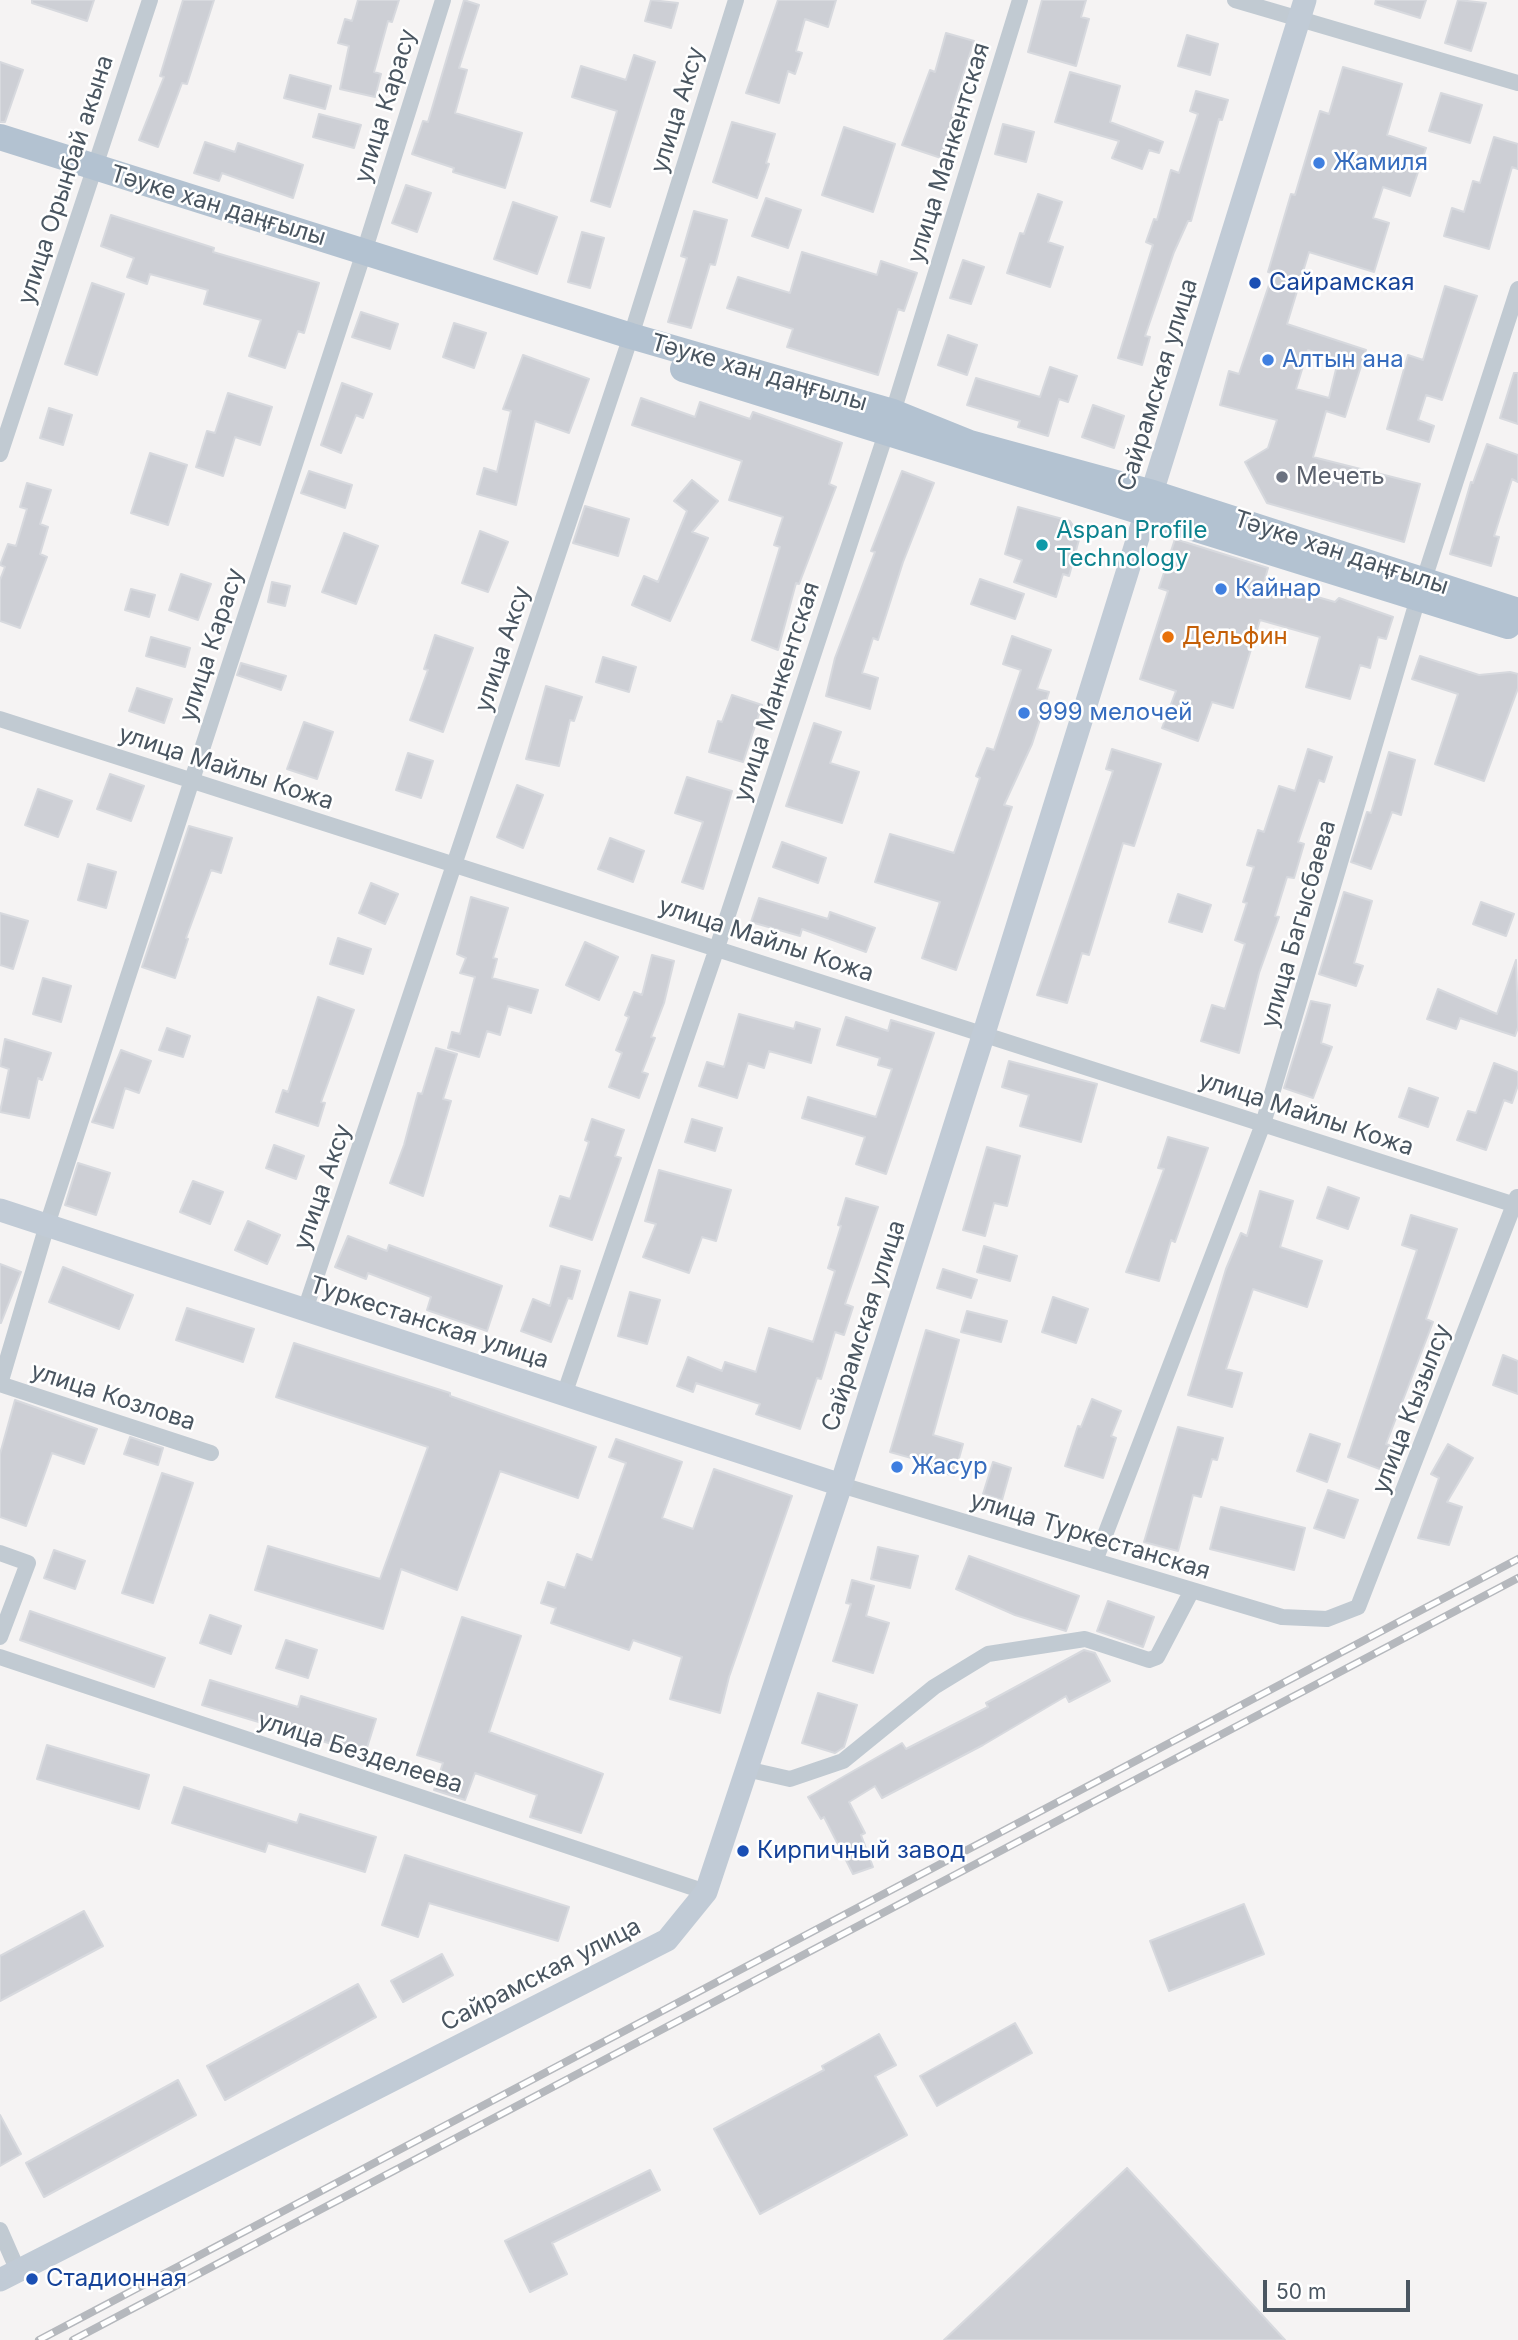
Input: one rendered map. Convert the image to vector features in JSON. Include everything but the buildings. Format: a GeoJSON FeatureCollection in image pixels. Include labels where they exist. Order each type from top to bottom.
{"type":"FeatureCollection","features":[{"type":"Feature","properties":{"kind":"main road","name":"Сайрамская улица"},"geometry":{"type":"LineString","coordinates":[[9,2276],[667,1940],[706,1892],[841,1485],[1302,9]]}},
{"type":"Feature","properties":{"kind":"main road","name":"Тәуке хан даңғылы"},"geometry":{"type":"LineString","coordinates":[[0,137],[90,174]]}},
{"type":"Feature","properties":{"kind":"main road","name":"Тәуке хан даңғылы"},"geometry":{"type":"LineString","coordinates":[[0,153],[90,174],[890,423],[970,443],[1149,504],[1421,588],[1518,611]]}},
{"type":"Feature","properties":{"kind":"main road","name":"Тәуке хан даңғылы"},"geometry":{"type":"LineString","coordinates":[[1421,588],[1518,629]]}},
{"type":"Feature","properties":{"kind":"main road","name":"Туркестанская улица"},"geometry":{"type":"LineString","coordinates":[[0,1210],[841,1485]]}},
{"type":"Feature","properties":{"kind":"street","name":"улица Орынбай акына"},"geometry":{"type":"LineString","coordinates":[[0,454],[7,411],[150,0]]}},
{"type":"Feature","properties":{"kind":"street","name":"улица Карасу"},"geometry":{"type":"LineString","coordinates":[[0,1384],[47,1225],[443,0]]}},
{"type":"Feature","properties":{"kind":"street","name":"улица Аксу"},"geometry":{"type":"LineString","coordinates":[[305,1310],[629,343],[736,0]]}},
{"type":"Feature","properties":{"kind":"street","name":"улица Манкентская"},"geometry":{"type":"LineString","coordinates":[[564,1395],[717,948],[890,423],[1020,0]]}},
{"type":"Feature","properties":{"kind":"street"},"geometry":{"type":"LineString","coordinates":[[1236,0],[1302,9],[1518,83]]}},
{"type":"Feature","properties":{"kind":"street","name":"улица Багысбаева"},"geometry":{"type":"LineString","coordinates":[[1095,1562],[1264,1124],[1421,588],[1518,289]]}},
{"type":"Feature","properties":{"kind":"street","name":"улица Майлы Кожа"},"geometry":{"type":"LineString","coordinates":[[0,719],[1264,1124],[1517,1202]]}},
{"type":"Feature","properties":{"kind":"street","name":"улица Кызылсу"},"geometry":{"type":"LineString","coordinates":[[1327,1619],[1358,1607],[1517,1202]]}},
{"type":"Feature","properties":{"kind":"street","name":"улица Козлова"},"geometry":{"type":"LineString","coordinates":[[0,1384],[211,1453]]}},
{"type":"Feature","properties":{"kind":"street","name":"улица Туркестанская"},"geometry":{"type":"LineString","coordinates":[[841,1485],[1191,1592],[1282,1616],[1327,1619]]}},
{"type":"Feature","properties":{"kind":"street"},"geometry":{"type":"LineString","coordinates":[[0,1553],[28,1563],[0,1637]]}},
{"type":"Feature","properties":{"kind":"street"},"geometry":{"type":"LineString","coordinates":[[746,1769],[790,1779],[843,1761],[934,1687],[988,1654],[1085,1639],[1149,1660],[1157,1657],[1191,1592]]}},
{"type":"Feature","properties":{"kind":"street","name":"улица Безделеева"},"geometry":{"type":"LineString","coordinates":[[0,1657],[706,1892]]}},
{"type":"Feature","properties":{"kind":"street"},"geometry":{"type":"LineString","coordinates":[[0,2230],[9,2276]]}},
{"type":"Feature","properties":{"kind":"railway"},"geometry":{"type":"LineString","coordinates":[[39,2340],[1518,1559]]}},
{"type":"Feature","properties":{"kind":"railway"},"geometry":{"type":"LineString","coordinates":[[73,2340],[1518,1578]]}},
{"type":"Feature","properties":{"kind":"place","name":"Жамиля"},"geometry":{"type":"Point","coordinates":[1319,163]}},
{"type":"Feature","properties":{"kind":"place","name":"Сайрамская"},"geometry":{"type":"Point","coordinates":[1255,283]}},
{"type":"Feature","properties":{"kind":"place","name":"Алтын ана"},"geometry":{"type":"Point","coordinates":[1268,360]}},
{"type":"Feature","properties":{"kind":"place","name":"Мечеть"},"geometry":{"type":"Point","coordinates":[1282,477]}},
{"type":"Feature","properties":{"kind":"place","name":"Aspan Profile Technology"},"geometry":{"type":"Point","coordinates":[1042,545]}},
{"type":"Feature","properties":{"kind":"place","name":"Кайнар"},"geometry":{"type":"Point","coordinates":[1221,589]}},
{"type":"Feature","properties":{"kind":"place","name":"Дельфин"},"geometry":{"type":"Point","coordinates":[1168,637]}},
{"type":"Feature","properties":{"kind":"place","name":"999 мелочей"},"geometry":{"type":"Point","coordinates":[1024,713]}},
{"type":"Feature","properties":{"kind":"place","name":"Жасур"},"geometry":{"type":"Point","coordinates":[897,1467]}},
{"type":"Feature","properties":{"kind":"place","name":"Кирпичный завод"},"geometry":{"type":"Point","coordinates":[743,1851]}},
{"type":"Feature","properties":{"kind":"place","name":"Стадионная"},"geometry":{"type":"Point","coordinates":[32,2279]}}]}
